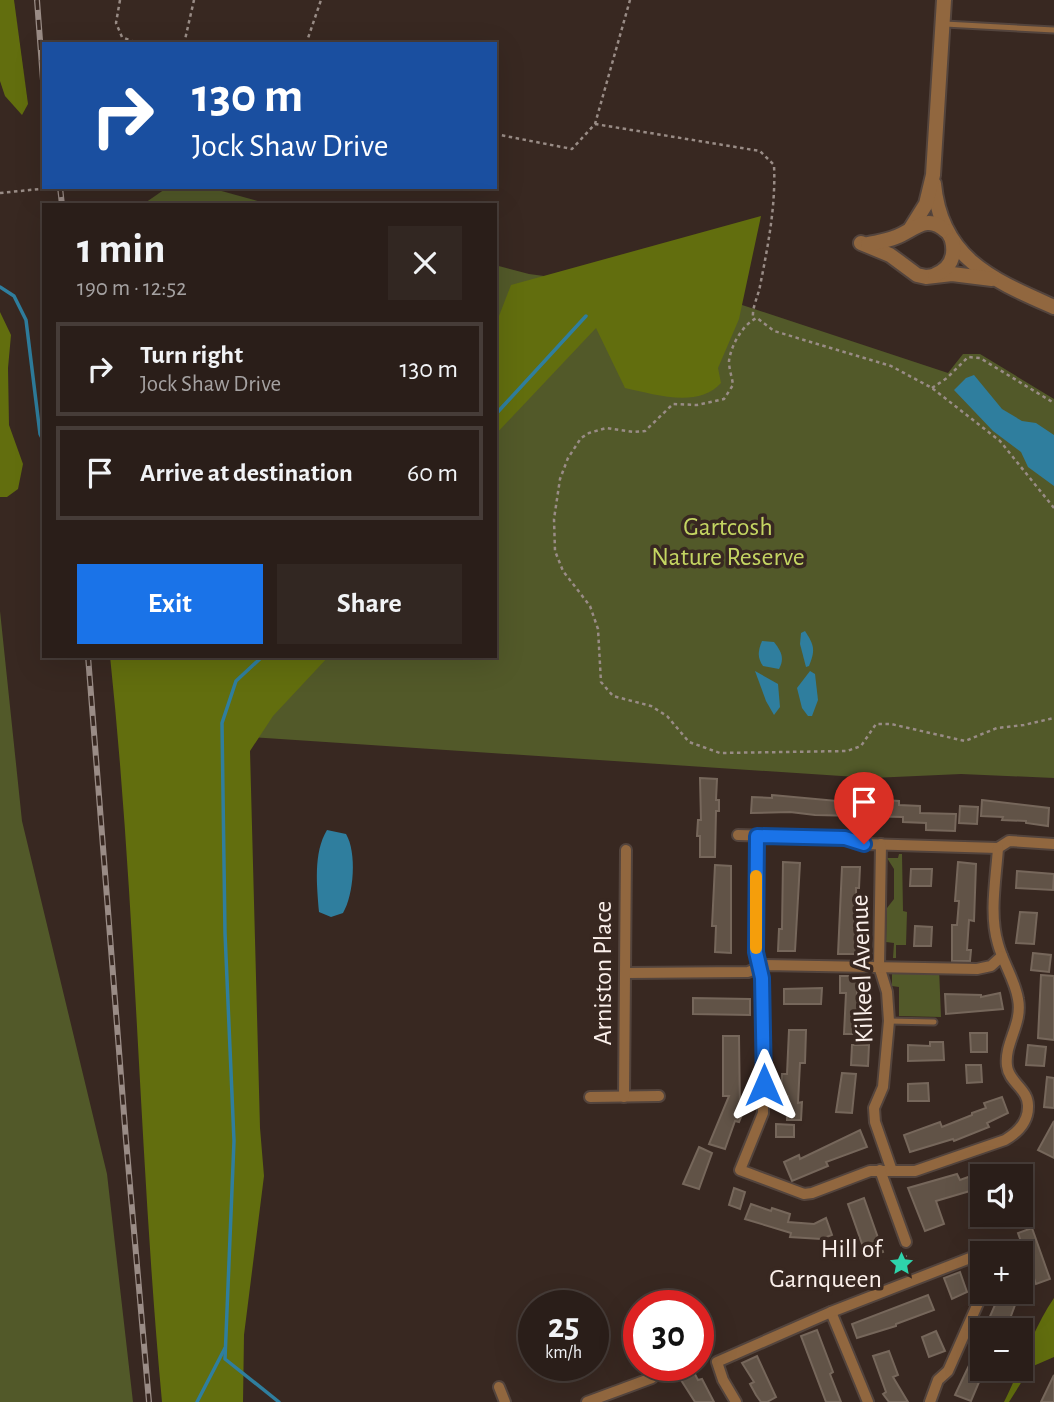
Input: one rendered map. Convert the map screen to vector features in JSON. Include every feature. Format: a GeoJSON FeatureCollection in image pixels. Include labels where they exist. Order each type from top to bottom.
{"type":"FeatureCollection","features":[{"type":"Feature","properties":{"kind":"street"},"geometry":{"type":"LineString","coordinates":[[904,263],[900,248],[926,204],[933,175],[944,0]]}},
{"type":"Feature","properties":{"kind":"street"},"geometry":{"type":"LineString","coordinates":[[933,175],[938,210],[950,236],[953,257],[943,272],[935,275]]}},
{"type":"Feature","properties":{"kind":"street"},"geometry":{"type":"LineString","coordinates":[[994,280],[952,274],[917,275],[904,263],[864,243],[890,239],[918,224],[934,223],[950,236],[968,259],[994,280],[1054,307]]}},
{"type":"Feature","properties":{"kind":"street"},"geometry":{"type":"LineString","coordinates":[[738,835],[845,838],[864,844],[998,848],[1009,841],[1054,844]]}},
{"type":"Feature","properties":{"kind":"street"},"geometry":{"type":"LineString","coordinates":[[757,836],[756,952],[762,978],[763,1113],[740,1170],[804,1194],[821,1191],[870,1171],[915,1171],[1005,1140],[1017,1133],[1026,1120],[1029,1106],[1025,1093],[1010,1076],[1006,1065],[1019,1020],[1018,999],[993,924],[998,848]]}},
{"type":"Feature","properties":{"kind":"street","name":"Kilkeel Avenue"},"geometry":{"type":"LineString","coordinates":[[881,844],[879,966],[887,992],[889,1021],[883,1087],[874,1108],[886,1170],[906,1242]]}},
{"type":"Feature","properties":{"kind":"street","name":"Arniston Place"},"geometry":{"type":"LineString","coordinates":[[624,1097],[626,850]]}},
{"type":"Feature","properties":{"kind":"street"},"geometry":{"type":"LineString","coordinates":[[626,973],[748,972],[765,965],[977,969],[991,966],[1002,956]]}},
{"type":"Feature","properties":{"kind":"street"},"geometry":{"type":"LineString","coordinates":[[590,1097],[659,1096]]}},
{"type":"Feature","properties":{"kind":"street"},"geometry":{"type":"LineString","coordinates":[[736,1402],[723,1380],[717,1362],[831,1312],[970,1258]]}},
{"type":"Feature","properties":{"kind":"street"},"geometry":{"type":"LineString","coordinates":[[930,1402],[938,1380],[948,1371],[978,1304]]}},
{"type":"Feature","properties":{"kind":"street"},"geometry":{"type":"LineString","coordinates":[[831,1312],[868,1402]]}},
{"type":"Feature","properties":{"kind":"street"},"geometry":{"type":"LineString","coordinates":[[587,1402],[602,1399],[645,1381]]}},
{"type":"Feature","properties":{"kind":"street"},"geometry":{"type":"LineString","coordinates":[[499,1387],[505,1402]]}},
{"type":"Feature","properties":{"kind":"lane"},"geometry":{"type":"LineString","coordinates":[[942,23],[1054,30]]}},
{"type":"Feature","properties":{"kind":"lane"},"geometry":{"type":"LineString","coordinates":[[889,1021],[934,1022]]}},
{"type":"Feature","properties":{"kind":"path"},"geometry":{"type":"LineString","coordinates":[[120,0],[116,23],[122,37],[134,42]]}},
{"type":"Feature","properties":{"kind":"path"},"geometry":{"type":"LineString","coordinates":[[184,42],[194,0]]}},
{"type":"Feature","properties":{"kind":"path"},"geometry":{"type":"LineString","coordinates":[[307,42],[321,0]]}},
{"type":"Feature","properties":{"kind":"path"},"geometry":{"type":"LineString","coordinates":[[497,134],[572,149],[595,124],[630,0]]}},
{"type":"Feature","properties":{"kind":"path"},"geometry":{"type":"LineString","coordinates":[[595,124],[760,151],[774,165],[771,222],[759,291],[752,310],[753,320]]}},
{"type":"Feature","properties":{"kind":"path"},"geometry":{"type":"LineString","coordinates":[[0,193],[42,189]]}},
{"type":"Feature","properties":{"kind":"path"},"geometry":{"type":"LineString","coordinates":[[1054,508],[1000,442],[932,388],[891,366],[774,331],[757,318],[749,321],[733,347],[729,364],[733,385],[724,399],[697,405],[673,404],[645,431],[606,428],[581,438],[568,458],[560,479],[554,519],[555,551],[563,571],[590,606],[598,629],[601,682],[613,696],[651,706],[667,716],[689,743],[720,752],[847,751],[861,746],[876,724],[891,724],[965,741],[997,727],[1024,725],[1054,718]]}},
{"type":"Feature","properties":{"kind":"path"},"geometry":{"type":"LineString","coordinates":[[932,388],[947,378],[968,357],[980,358],[1054,403]]}},
{"type":"Feature","properties":{"kind":"path"},"geometry":{"type":"LineString","coordinates":[[904,1283],[906,1242]]}},
{"type":"Feature","properties":{"kind":"green space"},"geometry":{"type":"Polygon","coordinates":[[[0,0],[14,0],[28,104],[22,115],[5,96],[0,81],[0,0]]]}},
{"type":"Feature","properties":{"kind":"green space"},"geometry":{"type":"Polygon","coordinates":[[[165,189],[214,189],[265,203],[145,203],[165,189]]]}},
{"type":"Feature","properties":{"kind":"green space"},"geometry":{"type":"Polygon","coordinates":[[[761,216],[739,319],[718,368],[721,383],[700,396],[675,398],[625,388],[596,328],[497,433],[497,316],[511,285],[761,216]]]}},
{"type":"Feature","properties":{"kind":"green space","name":"Gartcosh Nature Reserve"},"geometry":{"type":"Polygon","coordinates":[[[497,266],[529,274],[730,301],[948,373],[963,354],[980,354],[1054,399],[1054,778],[961,774],[872,778],[249,737],[122,658],[497,658],[497,266]]]}},
{"type":"Feature","properties":{"kind":"green space"},"geometry":{"type":"Polygon","coordinates":[[[0,312],[11,335],[8,368],[9,425],[23,464],[18,489],[7,497],[0,497],[0,312]]]}},
{"type":"Feature","properties":{"kind":"green space"},"geometry":{"type":"Polygon","coordinates":[[[0,611],[22,821],[107,1174],[133,1402],[0,1402],[0,611]]]}},
{"type":"Feature","properties":{"kind":"green space"},"geometry":{"type":"Polygon","coordinates":[[[110,658],[327,658],[273,716],[250,751],[260,1128],[264,1176],[244,1335],[243,1402],[162,1402],[119,749],[110,658]]]}},
{"type":"Feature","properties":{"kind":"green space"},"geometry":{"type":"Polygon","coordinates":[[[899,854],[902,854],[903,911],[907,912],[906,945],[896,945],[896,958],[893,958],[894,943],[886,942],[887,908],[894,899],[894,869],[887,858],[898,858],[899,854]]]}},
{"type":"Feature","properties":{"kind":"green space"},"geometry":{"type":"Polygon","coordinates":[[[939,968],[941,1017],[899,1016],[899,987],[892,986],[892,970],[939,968]]]}},
{"type":"Feature","properties":{"kind":"green space"},"geometry":{"type":"Polygon","coordinates":[[[1054,1298],[1054,1357],[1033,1366],[1033,1336],[1054,1298]]]}},
{"type":"Feature","properties":{"kind":"green space"},"geometry":{"type":"Polygon","coordinates":[[[1013,1381],[1022,1381],[1009,1402],[1004,1402],[1013,1381]]]}},
{"type":"Feature","properties":{"kind":"water"},"geometry":{"type":"Polygon","coordinates":[[[974,375],[1002,409],[1022,421],[1036,423],[1054,435],[1054,486],[1028,467],[1021,452],[993,431],[954,390],[966,378],[974,375]]]}},
{"type":"Feature","properties":{"kind":"water"},"geometry":{"type":"Polygon","coordinates":[[[805,631],[813,648],[809,666],[806,667],[800,644],[801,633],[805,631]]]}},
{"type":"Feature","properties":{"kind":"water"},"geometry":{"type":"Polygon","coordinates":[[[762,641],[774,642],[779,648],[782,658],[779,669],[763,666],[759,654],[762,641]]]}},
{"type":"Feature","properties":{"kind":"water"},"geometry":{"type":"Polygon","coordinates":[[[755,671],[778,684],[780,707],[774,715],[766,701],[755,671]]]}},
{"type":"Feature","properties":{"kind":"water"},"geometry":{"type":"Polygon","coordinates":[[[810,671],[815,674],[818,700],[812,716],[808,716],[802,708],[797,688],[810,671]]]}},
{"type":"Feature","properties":{"kind":"water"},"geometry":{"type":"Polygon","coordinates":[[[327,830],[346,834],[353,862],[352,885],[347,905],[343,913],[331,917],[319,912],[317,891],[318,859],[327,830]]]}},
{"type":"Feature","properties":{"kind":"building"},"geometry":{"type":"Polygon","coordinates":[[[700,778],[717,779],[716,800],[719,800],[719,811],[716,811],[715,857],[700,857],[700,836],[697,836],[698,820],[701,820],[700,778]]]}},
{"type":"Feature","properties":{"kind":"building"},"geometry":{"type":"Polygon","coordinates":[[[772,795],[837,801],[838,797],[899,801],[899,805],[920,806],[920,813],[956,814],[955,831],[926,830],[926,823],[903,822],[903,817],[751,813],[752,797],[772,798],[772,795]]]}},
{"type":"Feature","properties":{"kind":"building"},"geometry":{"type":"Polygon","coordinates":[[[982,800],[1049,808],[1048,826],[1026,821],[1002,820],[1003,817],[981,816],[982,800]]]}},
{"type":"Feature","properties":{"kind":"building"},"geometry":{"type":"Polygon","coordinates":[[[960,806],[978,807],[977,824],[959,823],[960,806]]]}},
{"type":"Feature","properties":{"kind":"building"},"geometry":{"type":"Polygon","coordinates":[[[783,862],[800,863],[795,951],[778,951],[779,929],[782,929],[783,862]]]}},
{"type":"Feature","properties":{"kind":"building"},"geometry":{"type":"Polygon","coordinates":[[[958,862],[976,864],[974,921],[969,920],[967,950],[971,950],[970,961],[952,961],[952,925],[957,925],[959,901],[955,901],[958,862]]]}},
{"type":"Feature","properties":{"kind":"building"},"geometry":{"type":"Polygon","coordinates":[[[715,865],[731,866],[731,953],[715,952],[716,926],[712,926],[715,865]]]}},
{"type":"Feature","properties":{"kind":"building"},"geometry":{"type":"Polygon","coordinates":[[[842,867],[860,867],[859,888],[856,888],[857,954],[838,954],[842,867]]]}},
{"type":"Feature","properties":{"kind":"building"},"geometry":{"type":"Polygon","coordinates":[[[911,869],[932,869],[931,886],[910,886],[911,869]]]}},
{"type":"Feature","properties":{"kind":"building"},"geometry":{"type":"Polygon","coordinates":[[[1017,871],[1054,874],[1053,890],[1016,888],[1017,871]]]}},
{"type":"Feature","properties":{"kind":"building"},"geometry":{"type":"Polygon","coordinates":[[[1020,912],[1037,913],[1034,944],[1016,943],[1020,912]]]}},
{"type":"Feature","properties":{"kind":"building"},"geometry":{"type":"Polygon","coordinates":[[[915,926],[932,927],[931,946],[914,946],[915,926]]]}},
{"type":"Feature","properties":{"kind":"building"},"geometry":{"type":"Polygon","coordinates":[[[1033,953],[1051,955],[1049,972],[1031,970],[1033,953]]]}},
{"type":"Feature","properties":{"kind":"building"},"geometry":{"type":"Polygon","coordinates":[[[1041,975],[1054,976],[1054,1040],[1038,1038],[1041,975]]]}},
{"type":"Feature","properties":{"kind":"building"},"geometry":{"type":"Polygon","coordinates":[[[840,976],[857,976],[857,997],[863,997],[860,1034],[844,1034],[846,993],[840,993],[840,976]]]}},
{"type":"Feature","properties":{"kind":"building"},"geometry":{"type":"Polygon","coordinates":[[[822,988],[821,1004],[784,1004],[784,989],[822,988]]]}},
{"type":"Feature","properties":{"kind":"building"},"geometry":{"type":"Polygon","coordinates":[[[1000,993],[1003,1009],[946,1014],[945,994],[981,997],[1000,993]]]}},
{"type":"Feature","properties":{"kind":"building"},"geometry":{"type":"Polygon","coordinates":[[[693,998],[750,999],[750,1015],[693,1014],[693,998]]]}},
{"type":"Feature","properties":{"kind":"building"},"geometry":{"type":"Polygon","coordinates":[[[789,1030],[806,1030],[805,1063],[800,1063],[798,1103],[802,1102],[801,1120],[787,1120],[788,1096],[781,1095],[782,1074],[787,1074],[789,1030]]]}},
{"type":"Feature","properties":{"kind":"building"},"geometry":{"type":"Polygon","coordinates":[[[970,1033],[987,1033],[987,1052],[971,1052],[970,1033]]]}},
{"type":"Feature","properties":{"kind":"building"},"geometry":{"type":"Polygon","coordinates":[[[723,1036],[739,1036],[740,1111],[743,1112],[739,1122],[735,1121],[725,1149],[709,1144],[729,1096],[723,1096],[723,1036]]]}},
{"type":"Feature","properties":{"kind":"building"},"geometry":{"type":"Polygon","coordinates":[[[930,1042],[943,1042],[944,1060],[908,1061],[908,1045],[930,1046],[930,1042]]]}},
{"type":"Feature","properties":{"kind":"building"},"geometry":{"type":"Polygon","coordinates":[[[852,1045],[869,1045],[868,1066],[851,1065],[852,1045]]]}},
{"type":"Feature","properties":{"kind":"building"},"geometry":{"type":"Polygon","coordinates":[[[1028,1045],[1046,1047],[1044,1066],[1026,1065],[1028,1045]]]}},
{"type":"Feature","properties":{"kind":"building"},"geometry":{"type":"Polygon","coordinates":[[[966,1065],[981,1065],[982,1082],[967,1083],[966,1065]]]}},
{"type":"Feature","properties":{"kind":"building"},"geometry":{"type":"Polygon","coordinates":[[[842,1073],[856,1074],[852,1113],[836,1112],[842,1073]]]}},
{"type":"Feature","properties":{"kind":"building"},"geometry":{"type":"Polygon","coordinates":[[[1047,1077],[1054,1078],[1054,1108],[1044,1107],[1047,1077]]]}},
{"type":"Feature","properties":{"kind":"building"},"geometry":{"type":"Polygon","coordinates":[[[928,1083],[929,1101],[908,1101],[908,1084],[928,1083]]]}},
{"type":"Feature","properties":{"kind":"building"},"geometry":{"type":"Polygon","coordinates":[[[1002,1097],[1008,1113],[987,1123],[989,1127],[954,1141],[953,1139],[910,1152],[904,1135],[940,1122],[942,1127],[986,1108],[984,1103],[1002,1097]]]}},
{"type":"Feature","properties":{"kind":"building"},"geometry":{"type":"Polygon","coordinates":[[[1054,1121],[1054,1158],[1038,1150],[1054,1121]]]}},
{"type":"Feature","properties":{"kind":"building"},"geometry":{"type":"Polygon","coordinates":[[[776,1124],[794,1125],[794,1137],[776,1137],[776,1124]]]}},
{"type":"Feature","properties":{"kind":"building"},"geometry":{"type":"Polygon","coordinates":[[[860,1130],[867,1147],[826,1162],[828,1166],[792,1181],[784,1162],[799,1155],[800,1159],[860,1130]]]}},
{"type":"Feature","properties":{"kind":"building"},"geometry":{"type":"Polygon","coordinates":[[[699,1147],[712,1153],[699,1189],[683,1184],[699,1147]]]}},
{"type":"Feature","properties":{"kind":"building"},"geometry":{"type":"Polygon","coordinates":[[[957,1174],[960,1180],[970,1176],[970,1191],[936,1201],[944,1224],[925,1231],[908,1188],[957,1174]]]}},
{"type":"Feature","properties":{"kind":"building"},"geometry":{"type":"Polygon","coordinates":[[[734,1188],[745,1192],[740,1209],[729,1205],[734,1188]]]}},
{"type":"Feature","properties":{"kind":"building"},"geometry":{"type":"Polygon","coordinates":[[[864,1198],[883,1252],[867,1258],[848,1204],[864,1198]]]}},
{"type":"Feature","properties":{"kind":"building"},"geometry":{"type":"Polygon","coordinates":[[[751,1204],[790,1214],[788,1222],[814,1224],[826,1218],[832,1235],[821,1239],[790,1237],[791,1233],[745,1219],[751,1204]]]}},
{"type":"Feature","properties":{"kind":"building"},"geometry":{"type":"Polygon","coordinates":[[[1032,1228],[1050,1279],[1036,1284],[1033,1276],[1033,1241],[1021,1241],[1018,1233],[1032,1228]]]}},
{"type":"Feature","properties":{"kind":"building"},"geometry":{"type":"Polygon","coordinates":[[[960,1272],[967,1292],[952,1299],[944,1278],[960,1272]]]}},
{"type":"Feature","properties":{"kind":"building"},"geometry":{"type":"Polygon","coordinates":[[[928,1295],[934,1310],[857,1338],[852,1324],[928,1295]]]}},
{"type":"Feature","properties":{"kind":"building"},"geometry":{"type":"Polygon","coordinates":[[[995,1304],[1015,1305],[1010,1318],[989,1318],[995,1304]]]}},
{"type":"Feature","properties":{"kind":"building"},"geometry":{"type":"Polygon","coordinates":[[[817,1330],[841,1402],[826,1402],[801,1336],[817,1330]]]}},
{"type":"Feature","properties":{"kind":"building"},"geometry":{"type":"Polygon","coordinates":[[[936,1331],[945,1351],[929,1357],[922,1337],[936,1331]]]}},
{"type":"Feature","properties":{"kind":"building"},"geometry":{"type":"Polygon","coordinates":[[[889,1351],[898,1375],[893,1377],[908,1402],[889,1402],[883,1394],[886,1392],[873,1356],[889,1351]]]}},
{"type":"Feature","properties":{"kind":"building"},"geometry":{"type":"Polygon","coordinates":[[[757,1356],[776,1397],[767,1402],[761,1402],[756,1395],[750,1384],[754,1382],[742,1363],[757,1356]]]}},
{"type":"Feature","properties":{"kind":"building"},"geometry":{"type":"Polygon","coordinates":[[[970,1363],[970,1381],[979,1381],[971,1401],[955,1395],[970,1363]]]}},
{"type":"Feature","properties":{"kind":"building"},"geometry":{"type":"Polygon","coordinates":[[[1054,1375],[1054,1402],[1041,1402],[1054,1375]]]}},
{"type":"Feature","properties":{"kind":"building"},"geometry":{"type":"Polygon","coordinates":[[[682,1381],[703,1381],[714,1402],[695,1402],[682,1381]]]}},
{"type":"Feature","properties":{"kind":"waterway"},"geometry":{"type":"LineString","coordinates":[[0,287],[14,296],[26,320],[42,438]]}},
{"type":"Feature","properties":{"kind":"waterway"},"geometry":{"type":"LineString","coordinates":[[497,413],[586,316]]}},
{"type":"Feature","properties":{"kind":"waterway"},"geometry":{"type":"LineString","coordinates":[[261,658],[236,681],[222,723],[225,933],[234,1141],[225,1359],[279,1402]]}},
{"type":"Feature","properties":{"kind":"waterway"},"geometry":{"type":"LineString","coordinates":[[197,1402],[225,1348]]}},
{"type":"Feature","properties":{"kind":"railway"},"geometry":{"type":"LineString","coordinates":[[37,0],[42,67]]}},
{"type":"Feature","properties":{"kind":"railway"},"geometry":{"type":"LineString","coordinates":[[60,189],[62,203]]}},
{"type":"Feature","properties":{"kind":"railway"},"geometry":{"type":"LineString","coordinates":[[88,658],[149,1402]]}},
{"type":"Feature","properties":{"kind":"slow traffic"},"geometry":{"type":"LineString","coordinates":[[756,876],[756,948]]}},
{"type":"Feature","properties":{"kind":"place","name":"Hill of Garnqueen"},"geometry":{"type":"Point","coordinates":[902,1263]}},
{"type":"Feature","properties":{"kind":"route"},"geometry":{"type":"LineString","coordinates":[[764,1085],[762,978],[756,952],[757,836],[845,838],[864,844]]}}]}
